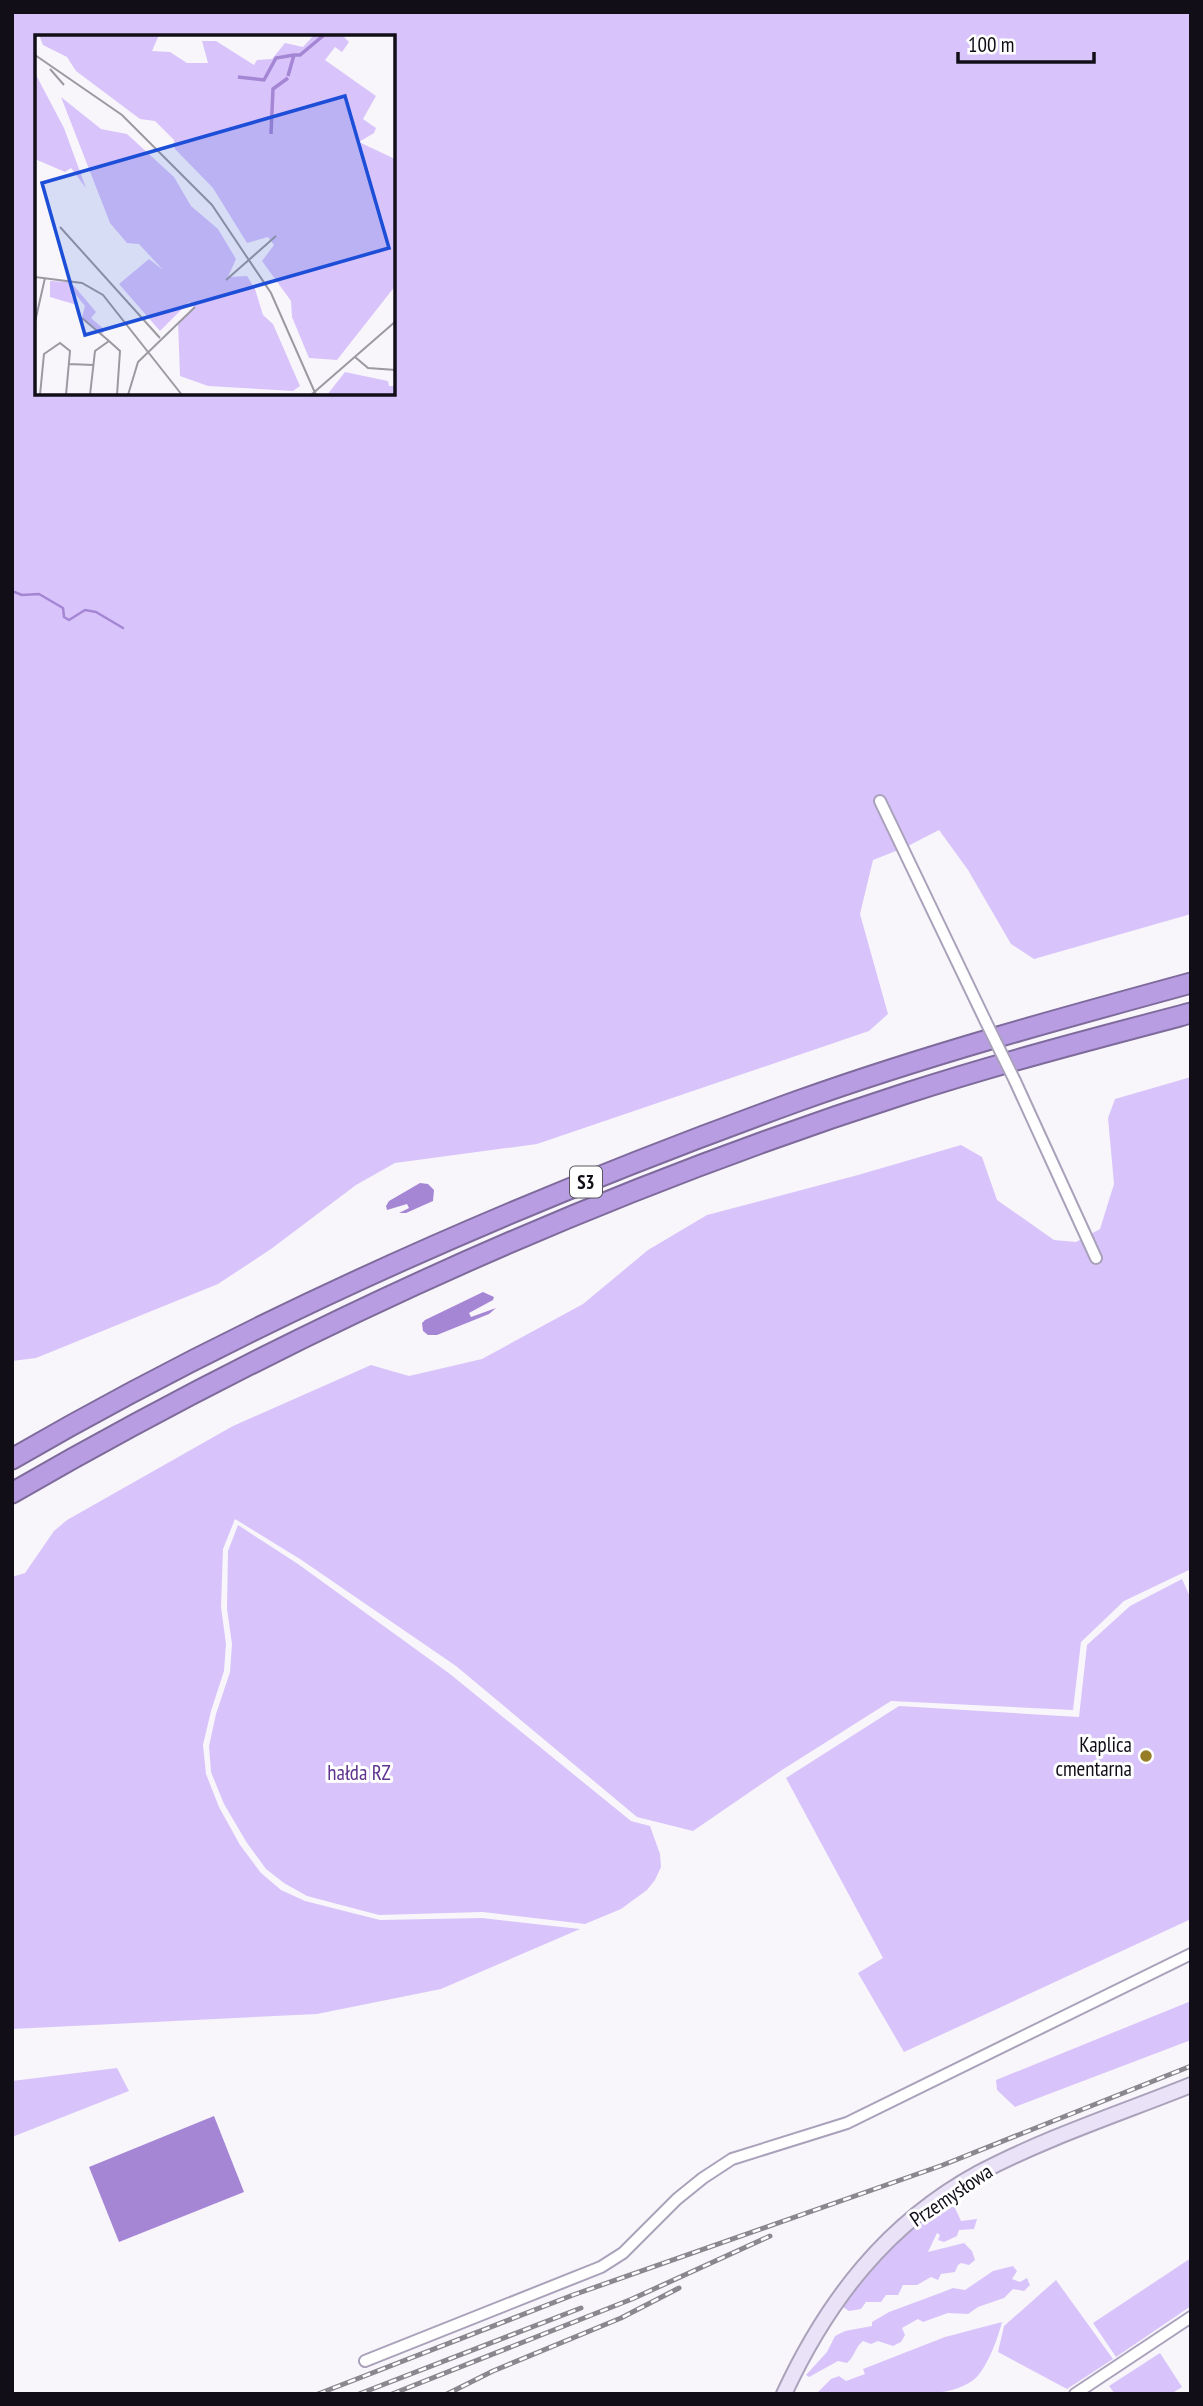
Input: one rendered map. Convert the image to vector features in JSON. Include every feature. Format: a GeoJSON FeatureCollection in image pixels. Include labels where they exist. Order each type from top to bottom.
{"type":"FeatureCollection","features":[{"type":"Feature","properties":{"kind":"highway","name":"S3"},"geometry":{"type":"LineString","coordinates":[[12,1459],[87,1416],[253,1329],[520,1207],[800,1101],[955,1050],[1191,983]]}},
{"type":"Feature","properties":{"kind":"highway","name":"S3"},"geometry":{"type":"LineString","coordinates":[[12,1493],[116,1433],[276,1350],[531,1232],[712,1162],[906,1094],[1037,1054],[1191,1013]]}},
{"type":"Feature","properties":{"kind":"street"},"geometry":{"type":"LineString","coordinates":[[880,801],[1015,1081],[1096,1258]]}},
{"type":"Feature","properties":{"kind":"street"},"geometry":{"type":"LineString","coordinates":[[365,2361],[601,2267],[623,2253],[677,2199],[732,2160],[847,2123],[1191,1954]]}},
{"type":"Feature","properties":{"kind":"street","name":"Przemysłowa"},"geometry":{"type":"LineString","coordinates":[[784,2394],[820,2324],[842,2292],[869,2259],[936,2201],[1010,2157],[1191,2085]]}},
{"type":"Feature","properties":{"kind":"street"},"geometry":{"type":"LineString","coordinates":[[1074,2394],[1191,2317]]}},
{"type":"Feature","properties":{"kind":"green space"},"geometry":{"type":"Polygon","coordinates":[[[12,12],[1191,12],[1191,914],[1034,959],[1011,944],[968,870],[939,830],[873,860],[860,914],[888,1014],[869,1031],[537,1144],[395,1163],[356,1185],[271,1249],[218,1284],[36,1358],[12,1361],[12,12]]]}},
{"type":"Feature","properties":{"kind":"green space"},"geometry":{"type":"Polygon","coordinates":[[[1191,1077],[1191,1569],[1124,1601],[1081,1642],[1073,1710],[891,1701],[782,1770],[693,1831],[637,1817],[456,1666],[300,1559],[235,1519],[223,1549],[221,1607],[226,1644],[224,1671],[203,1745],[206,1774],[219,1807],[240,1845],[261,1873],[281,1890],[305,1901],[380,1920],[482,1918],[580,1929],[441,1989],[317,2014],[12,2029],[12,1577],[25,1573],[54,1531],[67,1520],[233,1426],[371,1365],[409,1376],[482,1359],[583,1304],[648,1250],[707,1215],[961,1145],[982,1157],[997,1200],[1054,1240],[1076,1242],[1100,1229],[1114,1184],[1108,1118],[1115,1099],[1191,1077]]]}},
{"type":"Feature","properties":{"kind":"green space","name":"hałda RZ"},"geometry":{"type":"Polygon","coordinates":[[[238,1525],[298,1564],[450,1674],[631,1821],[650,1826],[660,1854],[661,1867],[647,1890],[621,1909],[585,1924],[483,1912],[379,1915],[307,1896],[266,1869],[224,1804],[211,1772],[209,1746],[230,1672],[232,1644],[227,1609],[228,1551],[238,1525]]]}},
{"type":"Feature","properties":{"kind":"green space"},"geometry":{"type":"Polygon","coordinates":[[[1182,1579],[1191,1599],[1191,1919],[904,2052],[858,1973],[883,1958],[786,1778],[899,1706],[1079,1717],[1087,1645],[1130,1606],[1182,1579]]]}},
{"type":"Feature","properties":{"kind":"green space"},"geometry":{"type":"Polygon","coordinates":[[[1191,2001],[1191,2040],[1015,2107],[997,2090],[996,2080],[1191,2001]]]}},
{"type":"Feature","properties":{"kind":"green space"},"geometry":{"type":"Polygon","coordinates":[[[117,2068],[129,2091],[12,2137],[12,2081],[117,2068]]]}},
{"type":"Feature","properties":{"kind":"green space"},"geometry":{"type":"Polygon","coordinates":[[[942,2201],[955,2208],[961,2221],[977,2219],[974,2229],[959,2230],[957,2236],[944,2242],[938,2240],[940,2235],[937,2233],[928,2252],[964,2243],[972,2251],[975,2260],[969,2265],[961,2263],[955,2272],[941,2274],[938,2280],[931,2277],[917,2285],[903,2285],[898,2295],[886,2295],[881,2302],[866,2302],[861,2309],[849,2311],[840,2305],[888,2250],[942,2201]]]}},
{"type":"Feature","properties":{"kind":"green space"},"geometry":{"type":"Polygon","coordinates":[[[1191,2258],[1191,2306],[1116,2357],[1093,2323],[1191,2258]]]}},
{"type":"Feature","properties":{"kind":"green space"},"geometry":{"type":"Polygon","coordinates":[[[1013,2266],[1017,2271],[1012,2279],[1020,2282],[1027,2278],[1030,2285],[1024,2291],[1013,2289],[1004,2298],[978,2307],[968,2314],[948,2313],[923,2322],[918,2319],[902,2328],[905,2335],[901,2342],[893,2346],[878,2341],[871,2344],[863,2341],[847,2363],[838,2361],[809,2377],[806,2375],[827,2352],[835,2336],[845,2331],[872,2326],[872,2322],[889,2312],[953,2288],[965,2290],[993,2271],[1013,2266]]]}},
{"type":"Feature","properties":{"kind":"green space"},"geometry":{"type":"Polygon","coordinates":[[[1056,2280],[1113,2359],[1067,2389],[998,2352],[1004,2326],[1056,2280]]]}},
{"type":"Feature","properties":{"kind":"green space"},"geometry":{"type":"Polygon","coordinates":[[[1002,2322],[987,2363],[977,2377],[964,2386],[937,2393],[919,2394],[816,2394],[831,2379],[839,2376],[846,2381],[865,2374],[863,2369],[945,2337],[1002,2322]]]}},
{"type":"Feature","properties":{"kind":"green space"},"geometry":{"type":"Polygon","coordinates":[[[1160,2353],[1182,2387],[1171,2394],[1115,2394],[1109,2386],[1160,2353]]]}},
{"type":"Feature","properties":{"kind":"shaded area"},"geometry":{"type":"Polygon","coordinates":[[[420,1183],[428,1184],[434,1190],[433,1201],[406,1213],[399,1213],[409,1208],[407,1204],[387,1210],[389,1201],[420,1183]]]}},
{"type":"Feature","properties":{"kind":"shaded area"},"geometry":{"type":"Polygon","coordinates":[[[483,1292],[494,1297],[493,1300],[469,1313],[471,1317],[496,1308],[489,1314],[437,1335],[428,1335],[423,1331],[422,1323],[425,1320],[483,1292]]]}},
{"type":"Feature","properties":{"kind":"shaded area"},"geometry":{"type":"Polygon","coordinates":[[[214,2116],[244,2192],[119,2242],[89,2167],[214,2116]]]}},
{"type":"Feature","properties":{"kind":"waterway"},"geometry":{"type":"LineString","coordinates":[[12,591],[22,595],[39,594],[63,608],[64,617],[69,620],[85,610],[96,612],[123,628]]}},
{"type":"Feature","properties":{"kind":"railway"},"geometry":{"type":"LineString","coordinates":[[318,2394],[573,2295],[943,2165],[1191,2066]]}},
{"type":"Feature","properties":{"kind":"railway"},"geometry":{"type":"LineString","coordinates":[[392,2394],[632,2299],[770,2236]]}},
{"type":"Feature","properties":{"kind":"railway"},"geometry":{"type":"LineString","coordinates":[[447,2394],[493,2371],[621,2318],[679,2288]]}},
{"type":"Feature","properties":{"kind":"railway"},"geometry":{"type":"LineString","coordinates":[[359,2394],[581,2308]]}},
{"type":"Feature","properties":{"kind":"place","name":"Kaplica cmentarna"},"geometry":{"type":"Point","coordinates":[1146,1756]}}]}
